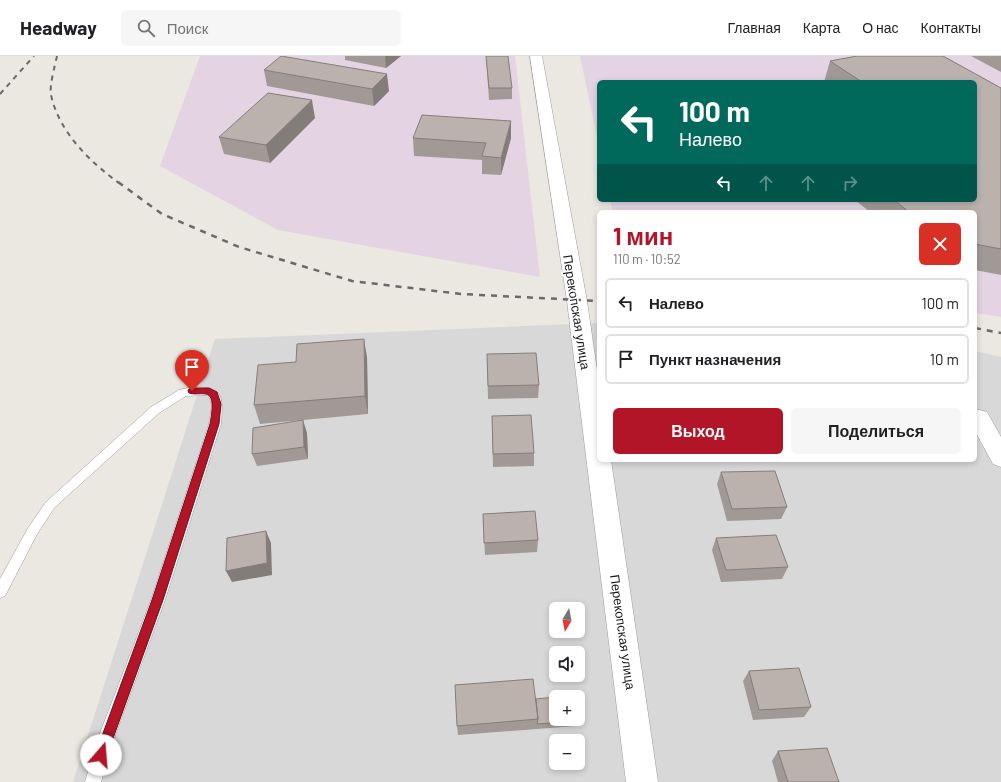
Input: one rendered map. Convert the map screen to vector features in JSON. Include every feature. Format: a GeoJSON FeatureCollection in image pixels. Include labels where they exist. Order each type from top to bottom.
{"type":"FeatureCollection","features":[{"type":"Feature","properties":{"kind":"street","name":"Перекопская улица"},"geometry":{"type":"LineString","coordinates":[[536,56],[576,300],[597,448]]}},
{"type":"Feature","properties":{"kind":"street"},"geometry":{"type":"LineString","coordinates":[[979,418],[1001,458]]}},
{"type":"Feature","properties":{"kind":"street","name":"Перекопская улица"},"geometry":{"type":"LineString","coordinates":[[599,462],[642,782]]}},
{"type":"Feature","properties":{"kind":"lane"},"geometry":{"type":"LineString","coordinates":[[0,592],[32,532],[50,505],[155,410],[183,394],[192,391],[209,391],[214,395],[217,404],[215,424],[158,600],[105,741],[93,782]]}},
{"type":"Feature","properties":{"kind":"shaded area"},"geometry":{"type":"Polygon","coordinates":[[[200,56],[515,56],[540,277],[278,230],[160,166],[200,56]]]}},
{"type":"Feature","properties":{"kind":"shaded area"},"geometry":{"type":"Polygon","coordinates":[[[580,56],[1001,56],[1001,317],[977,313],[977,210],[612,210],[610,202],[977,202],[977,80],[597,80],[597,137],[580,56]]]}},
{"type":"Feature","properties":{"kind":"shaded area"},"geometry":{"type":"Polygon","coordinates":[[[597,323],[597,462],[977,462],[977,351],[1001,357],[1001,782],[73,782],[215,339],[597,323]]]}},
{"type":"Feature","properties":{"kind":"building"},"geometry":{"type":"Polygon","coordinates":[[[281,56],[387,74],[372,89],[264,70],[281,56]]]}},
{"type":"Feature","properties":{"kind":"building"},"geometry":{"type":"Polygon","coordinates":[[[486,56],[508,56],[512,88],[489,88],[486,56]]]}},
{"type":"Feature","properties":{"kind":"building"},"geometry":{"type":"Polygon","coordinates":[[[857,56],[943,56],[1001,88],[1001,249],[977,244],[977,210],[906,210],[896,202],[977,202],[977,80],[859,80],[830,61],[857,56]]]}},
{"type":"Feature","properties":{"kind":"building"},"geometry":{"type":"Polygon","coordinates":[[[268,93],[312,100],[266,145],[219,137],[268,93]]]}},
{"type":"Feature","properties":{"kind":"building"},"geometry":{"type":"Polygon","coordinates":[[[422,115],[511,121],[501,158],[482,156],[486,143],[413,138],[422,115]]]}},
{"type":"Feature","properties":{"kind":"building"},"geometry":{"type":"Polygon","coordinates":[[[364,339],[365,396],[254,405],[258,365],[296,362],[297,344],[364,339]]]}},
{"type":"Feature","properties":{"kind":"building"},"geometry":{"type":"Polygon","coordinates":[[[536,353],[539,385],[488,386],[487,354],[536,353]]]}},
{"type":"Feature","properties":{"kind":"building"},"geometry":{"type":"Polygon","coordinates":[[[531,415],[534,453],[493,454],[492,416],[531,415]]]}},
{"type":"Feature","properties":{"kind":"building"},"geometry":{"type":"Polygon","coordinates":[[[303,420],[304,447],[252,454],[253,428],[303,420]]]}},
{"type":"Feature","properties":{"kind":"building"},"geometry":{"type":"Polygon","coordinates":[[[775,471],[787,507],[732,509],[721,472],[775,471]]]}},
{"type":"Feature","properties":{"kind":"building"},"geometry":{"type":"Polygon","coordinates":[[[535,511],[538,540],[484,543],[483,514],[535,511]]]}},
{"type":"Feature","properties":{"kind":"building"},"geometry":{"type":"Polygon","coordinates":[[[266,531],[267,563],[226,571],[227,538],[266,531]]]}},
{"type":"Feature","properties":{"kind":"building"},"geometry":{"type":"Polygon","coordinates":[[[776,535],[788,567],[726,570],[716,538],[776,535]]]}},
{"type":"Feature","properties":{"kind":"building"},"geometry":{"type":"Polygon","coordinates":[[[799,668],[811,707],[759,710],[749,671],[799,668]]]}},
{"type":"Feature","properties":{"kind":"building"},"geometry":{"type":"Polygon","coordinates":[[[533,679],[538,719],[457,726],[455,685],[533,679]]]}},
{"type":"Feature","properties":{"kind":"building"},"geometry":{"type":"Polygon","coordinates":[[[549,698],[549,723],[537,724],[536,699],[549,698]]]}},
{"type":"Feature","properties":{"kind":"building"},"geometry":{"type":"Polygon","coordinates":[[[827,748],[839,782],[788,782],[778,751],[827,748]]]}},
{"type":"Feature","properties":{"kind":"railway"},"geometry":{"type":"LineString","coordinates":[[0,94],[34,56]]}},
{"type":"Feature","properties":{"kind":"railway"},"geometry":{"type":"LineString","coordinates":[[57,56],[51,87],[51,95],[55,109],[68,134],[77,145],[97,166],[119,183]]}},
{"type":"Feature","properties":{"kind":"railway"},"geometry":{"type":"LineString","coordinates":[[118,182],[162,214],[239,247],[352,281],[461,294],[597,301]]}},
{"type":"Feature","properties":{"kind":"railway"},"geometry":{"type":"LineString","coordinates":[[977,328],[1001,333]]}},
{"type":"Feature","properties":{"kind":"route"},"geometry":{"type":"LineString","coordinates":[[101,755],[158,600],[215,424],[217,404],[214,395],[209,391],[192,391]]}}]}
